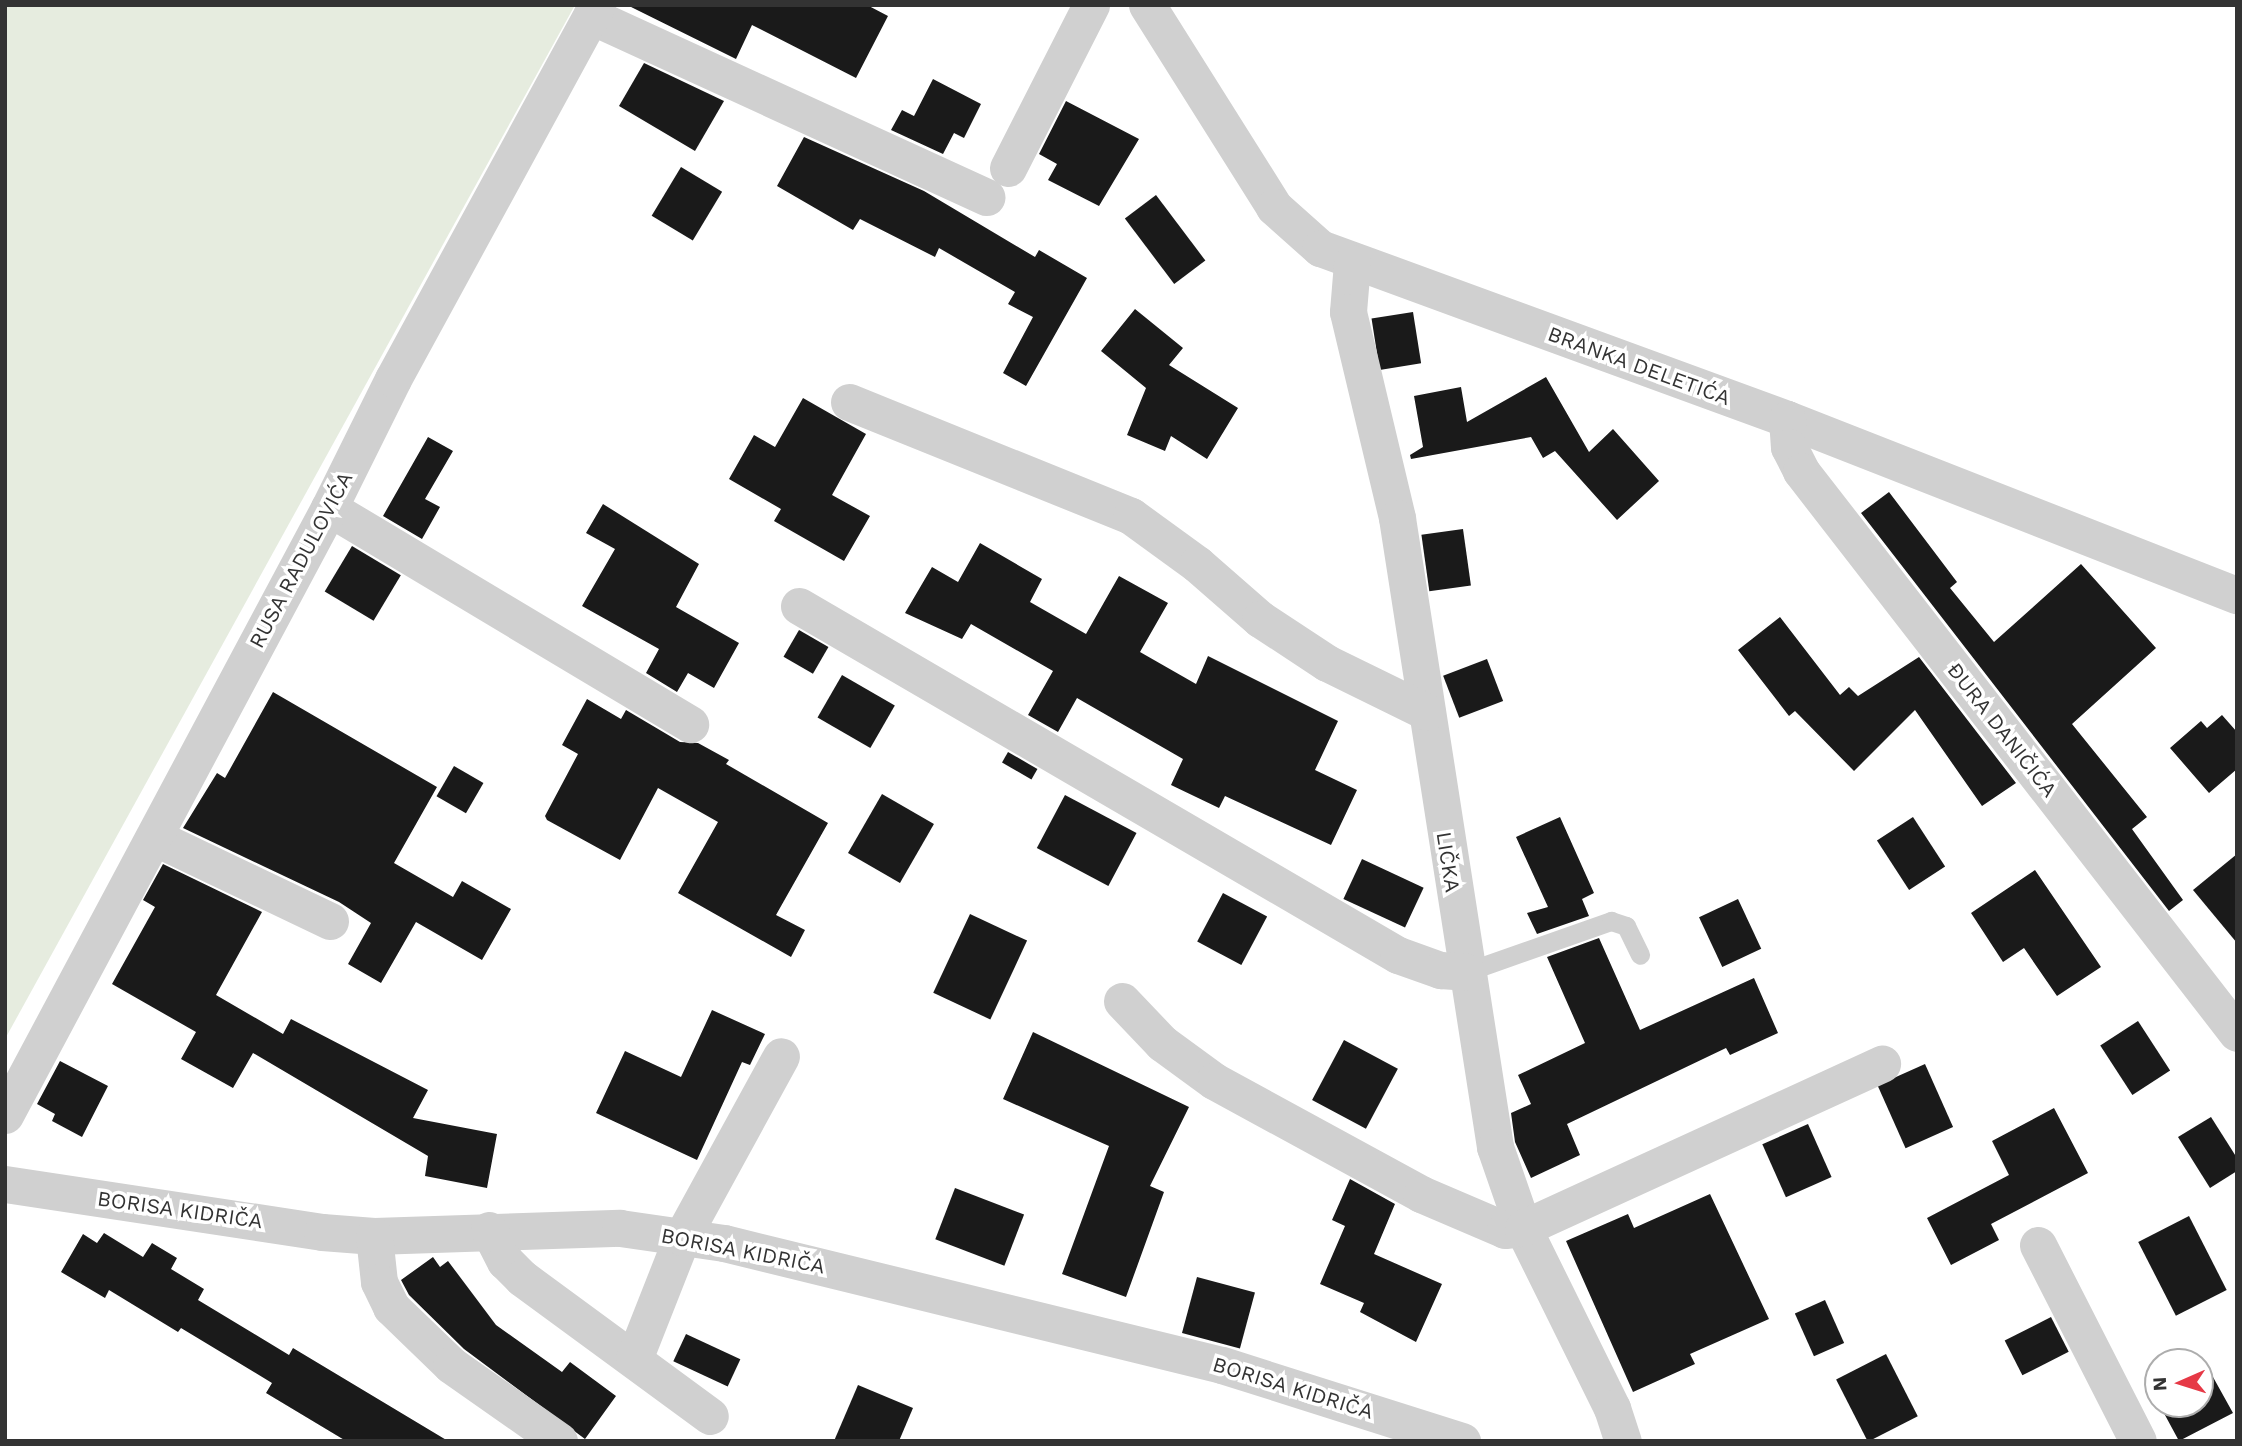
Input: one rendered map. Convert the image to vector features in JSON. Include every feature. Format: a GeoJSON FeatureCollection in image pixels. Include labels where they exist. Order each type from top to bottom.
{"type":"FeatureCollection","features":[{"type":"Feature","properties":{"kind":"street"},"geometry":{"type":"LineString","coordinates":[[1008,168],[1091,5]]}},
{"type":"Feature","properties":{"kind":"street","name":"BRANKA DELETIĆA"},"geometry":{"type":"LineString","coordinates":[[1147,5],[1282,217],[1306,240],[1352,263],[1787,419],[2237,595]]}},
{"type":"Feature","properties":{"kind":"street"},"geometry":{"type":"LineString","coordinates":[[594,11],[987,197]]}},
{"type":"Feature","properties":{"kind":"street","name":"RUSA RADULOVIĆA"},"geometry":{"type":"LineString","coordinates":[[5,1115],[329,508],[393,379],[594,11]]}},
{"type":"Feature","properties":{"kind":"street","name":"LIČKA"},"geometry":{"type":"LineString","coordinates":[[1352,263],[1348,312],[1397,518],[1495,1147],[1523,1228],[1612,1408],[1623,1441]]}},
{"type":"Feature","properties":{"kind":"street"},"geometry":{"type":"LineString","coordinates":[[849,402],[1131,516],[1188,556],[1260,619],[1327,663],[1427,712]]}},
{"type":"Feature","properties":{"kind":"street","name":"ĐURA DANIČIĆA"},"geometry":{"type":"LineString","coordinates":[[1787,419],[1789,447],[1801,471],[2237,1033]]}},
{"type":"Feature","properties":{"kind":"street"},"geometry":{"type":"LineString","coordinates":[[329,508],[690,724]]}},
{"type":"Feature","properties":{"kind":"street"},"geometry":{"type":"LineString","coordinates":[[799,606],[1398,955],[1440,970],[1466,972]]}},
{"type":"Feature","properties":{"kind":"street"},"geometry":{"type":"LineString","coordinates":[[154,837],[330,921]]}},
{"type":"Feature","properties":{"kind":"street"},"geometry":{"type":"LineString","coordinates":[[1122,1001],[1162,1043],[1214,1080],[1475,1220],[1505,1230],[1523,1228],[1882,1064]]}},
{"type":"Feature","properties":{"kind":"street"},"geometry":{"type":"LineString","coordinates":[[634,1359],[682,1237],[781,1056]]}},
{"type":"Feature","properties":{"kind":"street","name":"BORISA KIDRIČA"},"geometry":{"type":"LineString","coordinates":[[5,1184],[323,1232],[374,1236],[489,1230],[620,1228],[751,1249],[1222,1365],[1462,1441]]}},
{"type":"Feature","properties":{"kind":"street"},"geometry":{"type":"LineString","coordinates":[[489,1230],[505,1261],[522,1278],[709,1416]]}},
{"type":"Feature","properties":{"kind":"street"},"geometry":{"type":"LineString","coordinates":[[374,1236],[379,1282],[391,1307],[451,1366],[559,1441]]}},
{"type":"Feature","properties":{"kind":"street"},"geometry":{"type":"LineString","coordinates":[[2038,1245],[2138,1441]]}},
{"type":"Feature","properties":{"kind":"lane"},"geometry":{"type":"LineString","coordinates":[[1466,972],[1611,921],[1626,926],[1640,955]]}},
{"type":"Feature","properties":{"kind":"shaded area"},"geometry":{"type":"Polygon","coordinates":[[[5,5],[575,5],[5,1039],[5,5]]]}},
{"type":"Feature","properties":{"kind":"building"},"geometry":{"type":"Polygon","coordinates":[[[627,5],[867,5],[888,16],[856,78],[752,25],[736,59],[627,5]]]}},
{"type":"Feature","properties":{"kind":"building"},"geometry":{"type":"Polygon","coordinates":[[[644,63],[724,101],[695,151],[619,106],[644,63]]]}},
{"type":"Feature","properties":{"kind":"building"},"geometry":{"type":"Polygon","coordinates":[[[933,79],[981,104],[964,138],[954,133],[943,154],[891,130],[902,110],[914,116],[933,79]]]}},
{"type":"Feature","properties":{"kind":"building"},"geometry":{"type":"Polygon","coordinates":[[[1066,101],[1139,139],[1099,206],[1048,180],[1057,164],[1039,154],[1066,101]]]}},
{"type":"Feature","properties":{"kind":"building"},"geometry":{"type":"Polygon","coordinates":[[[804,137],[924,191],[1035,257],[1039,250],[1087,278],[1026,386],[1003,373],[1033,317],[1008,304],[1015,292],[939,248],[935,257],[860,219],[853,230],[777,186],[804,137]]]}},
{"type":"Feature","properties":{"kind":"building"},"geometry":{"type":"Polygon","coordinates":[[[681,167],[722,192],[693,241],[652,216],[681,167]]]}},
{"type":"Feature","properties":{"kind":"building"},"geometry":{"type":"Polygon","coordinates":[[[1156,195],[1205,260],[1174,284],[1125,218],[1156,195]]]}},
{"type":"Feature","properties":{"kind":"building"},"geometry":{"type":"Polygon","coordinates":[[[1135,309],[1183,348],[1169,365],[1238,408],[1207,459],[1171,436],[1165,451],[1127,435],[1146,388],[1101,351],[1135,309]]]}},
{"type":"Feature","properties":{"kind":"building"},"geometry":{"type":"Polygon","coordinates":[[[1413,312],[1421,363],[1380,370],[1372,319],[1413,312]]]}},
{"type":"Feature","properties":{"kind":"building"},"geometry":{"type":"Polygon","coordinates":[[[1546,377],[1589,452],[1613,429],[1659,481],[1617,520],[1555,451],[1543,458],[1531,437],[1411,459],[1410,455],[1423,447],[1414,396],[1461,387],[1467,422],[1546,377]]]}},
{"type":"Feature","properties":{"kind":"building"},"geometry":{"type":"Polygon","coordinates":[[[803,398],[866,434],[832,495],[870,516],[844,561],[774,521],[781,509],[729,479],[754,435],[775,447],[803,398]]]}},
{"type":"Feature","properties":{"kind":"building"},"geometry":{"type":"Polygon","coordinates":[[[428,437],[453,451],[425,499],[440,507],[422,539],[383,516],[428,437]]]}},
{"type":"Feature","properties":{"kind":"building"},"geometry":{"type":"Polygon","coordinates":[[[1889,492],[1957,582],[1950,588],[1994,642],[2081,564],[2156,648],[2072,724],[2147,817],[2132,829],[2183,900],[2169,911],[1861,513],[1889,492]]]}},
{"type":"Feature","properties":{"kind":"building"},"geometry":{"type":"Polygon","coordinates":[[[603,504],[699,564],[676,607],[739,643],[714,688],[688,673],[677,692],[646,673],[659,649],[582,606],[615,549],[586,533],[603,504]]]}},
{"type":"Feature","properties":{"kind":"building"},"geometry":{"type":"Polygon","coordinates":[[[1463,529],[1471,585],[1429,591],[1421,535],[1463,529]]]}},
{"type":"Feature","properties":{"kind":"building"},"geometry":{"type":"Polygon","coordinates":[[[980,543],[1042,579],[1030,602],[1086,634],[1119,576],[1168,603],[1140,652],[1196,684],[1208,656],[1338,721],[1315,770],[1357,790],[1331,845],[1225,796],[1219,808],[1171,785],[1183,759],[1077,698],[1058,732],[1028,715],[1053,671],[971,624],[962,639],[905,613],[932,567],[958,582],[980,543]]]}},
{"type":"Feature","properties":{"kind":"building"},"geometry":{"type":"Polygon","coordinates":[[[352,546],[401,575],[374,621],[325,591],[352,546]]]}},
{"type":"Feature","properties":{"kind":"building"},"geometry":{"type":"Polygon","coordinates":[[[1780,617],[1840,695],[1849,687],[1858,696],[1919,657],[2016,783],[1982,806],[1915,710],[1854,771],[1795,711],[1789,716],[1738,650],[1780,617]]]}},
{"type":"Feature","properties":{"kind":"building"},"geometry":{"type":"Polygon","coordinates":[[[799,630],[828,647],[813,674],[784,657],[799,630]]]}},
{"type":"Feature","properties":{"kind":"building"},"geometry":{"type":"Polygon","coordinates":[[[1487,659],[1503,701],[1459,718],[1443,676],[1487,659]]]}},
{"type":"Feature","properties":{"kind":"building"},"geometry":{"type":"Polygon","coordinates":[[[842,675],[895,706],[870,748],[818,717],[842,675]]]}},
{"type":"Feature","properties":{"kind":"building"},"geometry":{"type":"Polygon","coordinates":[[[273,692],[437,787],[394,863],[453,897],[462,881],[511,909],[482,960],[416,922],[381,983],[348,964],[371,923],[339,902],[183,828],[217,773],[225,778],[273,692]]]}},
{"type":"Feature","properties":{"kind":"building"},"geometry":{"type":"Polygon","coordinates":[[[587,699],[621,719],[626,710],[680,742],[698,743],[729,760],[726,764],[828,823],[776,915],[805,930],[791,957],[678,893],[718,822],[658,788],[620,860],[547,820],[545,816],[578,754],[562,745],[587,699]]]}},
{"type":"Feature","properties":{"kind":"building"},"geometry":{"type":"Polygon","coordinates":[[[2222,715],[2237,732],[2237,769],[2209,793],[2170,748],[2201,721],[2207,728],[2222,715]]]}},
{"type":"Feature","properties":{"kind":"building"},"geometry":{"type":"Polygon","coordinates":[[[1008,752],[1037,769],[1031,779],[1002,762],[1008,752]]]}},
{"type":"Feature","properties":{"kind":"building"},"geometry":{"type":"Polygon","coordinates":[[[454,766],[483,783],[466,813],[436,796],[454,766]]]}},
{"type":"Feature","properties":{"kind":"building"},"geometry":{"type":"Polygon","coordinates":[[[882,794],[934,824],[900,883],[848,853],[882,794]]]}},
{"type":"Feature","properties":{"kind":"building"},"geometry":{"type":"Polygon","coordinates":[[[1065,795],[1137,833],[1108,886],[1037,848],[1065,795]]]}},
{"type":"Feature","properties":{"kind":"building"},"geometry":{"type":"Polygon","coordinates":[[[1560,817],[1594,893],[1582,899],[1589,916],[1537,934],[1527,913],[1548,907],[1516,837],[1560,817]]]}},
{"type":"Feature","properties":{"kind":"building"},"geometry":{"type":"Polygon","coordinates":[[[1913,817],[1945,866],[1909,890],[1877,840],[1913,817]]]}},
{"type":"Feature","properties":{"kind":"building"},"geometry":{"type":"Polygon","coordinates":[[[2237,854],[2237,943],[2193,890],[2237,854]]]}},
{"type":"Feature","properties":{"kind":"building"},"geometry":{"type":"Polygon","coordinates":[[[1362,859],[1424,888],[1405,928],[1343,899],[1362,859]]]}},
{"type":"Feature","properties":{"kind":"building"},"geometry":{"type":"Polygon","coordinates":[[[163,864],[262,912],[216,995],[283,1034],[291,1019],[428,1090],[413,1118],[497,1134],[487,1188],[425,1176],[428,1156],[253,1053],[233,1088],[181,1059],[196,1032],[112,984],[155,907],[143,900],[163,864]]]}},
{"type":"Feature","properties":{"kind":"building"},"geometry":{"type":"Polygon","coordinates":[[[2035,870],[2101,967],[2057,996],[2024,948],[2003,962],[1971,913],[2035,870]]]}},
{"type":"Feature","properties":{"kind":"building"},"geometry":{"type":"Polygon","coordinates":[[[1223,893],[1267,916],[1241,965],[1197,942],[1223,893]]]}},
{"type":"Feature","properties":{"kind":"building"},"geometry":{"type":"Polygon","coordinates":[[[1738,899],[1761,949],[1722,967],[1699,917],[1738,899]]]}},
{"type":"Feature","properties":{"kind":"building"},"geometry":{"type":"Polygon","coordinates":[[[970,914],[1027,941],[990,1019],[933,993],[970,914]]]}},
{"type":"Feature","properties":{"kind":"building"},"geometry":{"type":"Polygon","coordinates":[[[1599,938],[1640,1030],[1754,978],[1778,1033],[1730,1055],[1726,1048],[1567,1124],[1580,1155],[1531,1178],[1515,1142],[1511,1113],[1531,1104],[1518,1075],[1585,1043],[1547,957],[1599,938]]]}},
{"type":"Feature","properties":{"kind":"building"},"geometry":{"type":"Polygon","coordinates":[[[712,1010],[765,1034],[750,1065],[742,1062],[697,1160],[596,1113],[625,1051],[681,1077],[712,1010]]]}},
{"type":"Feature","properties":{"kind":"building"},"geometry":{"type":"Polygon","coordinates":[[[2138,1021],[2170,1070],[2132,1095],[2100,1046],[2138,1021]]]}},
{"type":"Feature","properties":{"kind":"building"},"geometry":{"type":"Polygon","coordinates":[[[1033,1032],[1189,1107],[1150,1186],[1164,1192],[1126,1297],[1062,1274],[1109,1146],[1003,1099],[1033,1032]]]}},
{"type":"Feature","properties":{"kind":"building"},"geometry":{"type":"Polygon","coordinates":[[[1344,1040],[1398,1069],[1366,1129],[1312,1100],[1344,1040]]]}},
{"type":"Feature","properties":{"kind":"building"},"geometry":{"type":"Polygon","coordinates":[[[60,1061],[108,1086],[82,1137],[52,1121],[55,1114],[37,1104],[60,1061]]]}},
{"type":"Feature","properties":{"kind":"building"},"geometry":{"type":"Polygon","coordinates":[[[1925,1064],[1953,1127],[1906,1148],[1877,1085],[1925,1064]]]}},
{"type":"Feature","properties":{"kind":"building"},"geometry":{"type":"Polygon","coordinates":[[[2054,1108],[2088,1173],[1991,1224],[1999,1240],[1951,1265],[1927,1218],[2009,1175],[1992,1141],[2054,1108]]]}},
{"type":"Feature","properties":{"kind":"building"},"geometry":{"type":"Polygon","coordinates":[[[2211,1117],[2237,1158],[2237,1171],[2210,1188],[2178,1137],[2211,1117]]]}},
{"type":"Feature","properties":{"kind":"building"},"geometry":{"type":"Polygon","coordinates":[[[1808,1124],[1832,1177],[1786,1197],[1762,1144],[1808,1124]]]}},
{"type":"Feature","properties":{"kind":"building"},"geometry":{"type":"Polygon","coordinates":[[[1350,1179],[1395,1204],[1374,1254],[1442,1284],[1416,1342],[1360,1312],[1364,1303],[1320,1284],[1345,1226],[1332,1220],[1350,1179]]]}},
{"type":"Feature","properties":{"kind":"building"},"geometry":{"type":"Polygon","coordinates":[[[955,1188],[1024,1215],[1004,1266],[935,1239],[955,1188]]]}},
{"type":"Feature","properties":{"kind":"building"},"geometry":{"type":"Polygon","coordinates":[[[1710,1194],[1769,1319],[1690,1354],[1695,1364],[1633,1392],[1566,1241],[1628,1214],[1634,1228],[1710,1194]]]}},
{"type":"Feature","properties":{"kind":"building"},"geometry":{"type":"Polygon","coordinates":[[[2189,1216],[2227,1290],[2176,1316],[2138,1242],[2189,1216]]]}},
{"type":"Feature","properties":{"kind":"building"},"geometry":{"type":"Polygon","coordinates":[[[104,1233],[143,1257],[152,1243],[177,1258],[171,1269],[204,1289],[198,1300],[289,1355],[293,1348],[448,1441],[346,1441],[266,1393],[272,1383],[181,1328],[178,1332],[109,1290],[105,1298],[61,1272],[83,1234],[97,1243],[104,1233]]]}},
{"type":"Feature","properties":{"kind":"building"},"geometry":{"type":"Polygon","coordinates":[[[433,1257],[440,1267],[448,1261],[496,1325],[562,1372],[570,1362],[616,1396],[585,1439],[464,1349],[409,1295],[401,1280],[433,1257]]]}},
{"type":"Feature","properties":{"kind":"building"},"geometry":{"type":"Polygon","coordinates":[[[1197,1277],[1255,1293],[1240,1349],[1182,1333],[1197,1277]]]}},
{"type":"Feature","properties":{"kind":"building"},"geometry":{"type":"Polygon","coordinates":[[[1825,1300],[1844,1343],[1814,1356],[1795,1313],[1825,1300]]]}},
{"type":"Feature","properties":{"kind":"building"},"geometry":{"type":"Polygon","coordinates":[[[2051,1317],[2069,1352],[2022,1375],[2005,1341],[2051,1317]]]}},
{"type":"Feature","properties":{"kind":"building"},"geometry":{"type":"Polygon","coordinates":[[[686,1334],[740,1359],[728,1387],[673,1361],[686,1334]]]}},
{"type":"Feature","properties":{"kind":"building"},"geometry":{"type":"Polygon","coordinates":[[[1886,1354],[1918,1416],[1867,1441],[1836,1379],[1886,1354]]]}},
{"type":"Feature","properties":{"kind":"building"},"geometry":{"type":"Polygon","coordinates":[[[2214,1379],[2233,1413],[2179,1441],[2167,1418],[2214,1418],[2214,1379]]]}},
{"type":"Feature","properties":{"kind":"building"},"geometry":{"type":"Polygon","coordinates":[[[858,1385],[913,1408],[899,1441],[834,1441],[858,1385]]]}}]}
